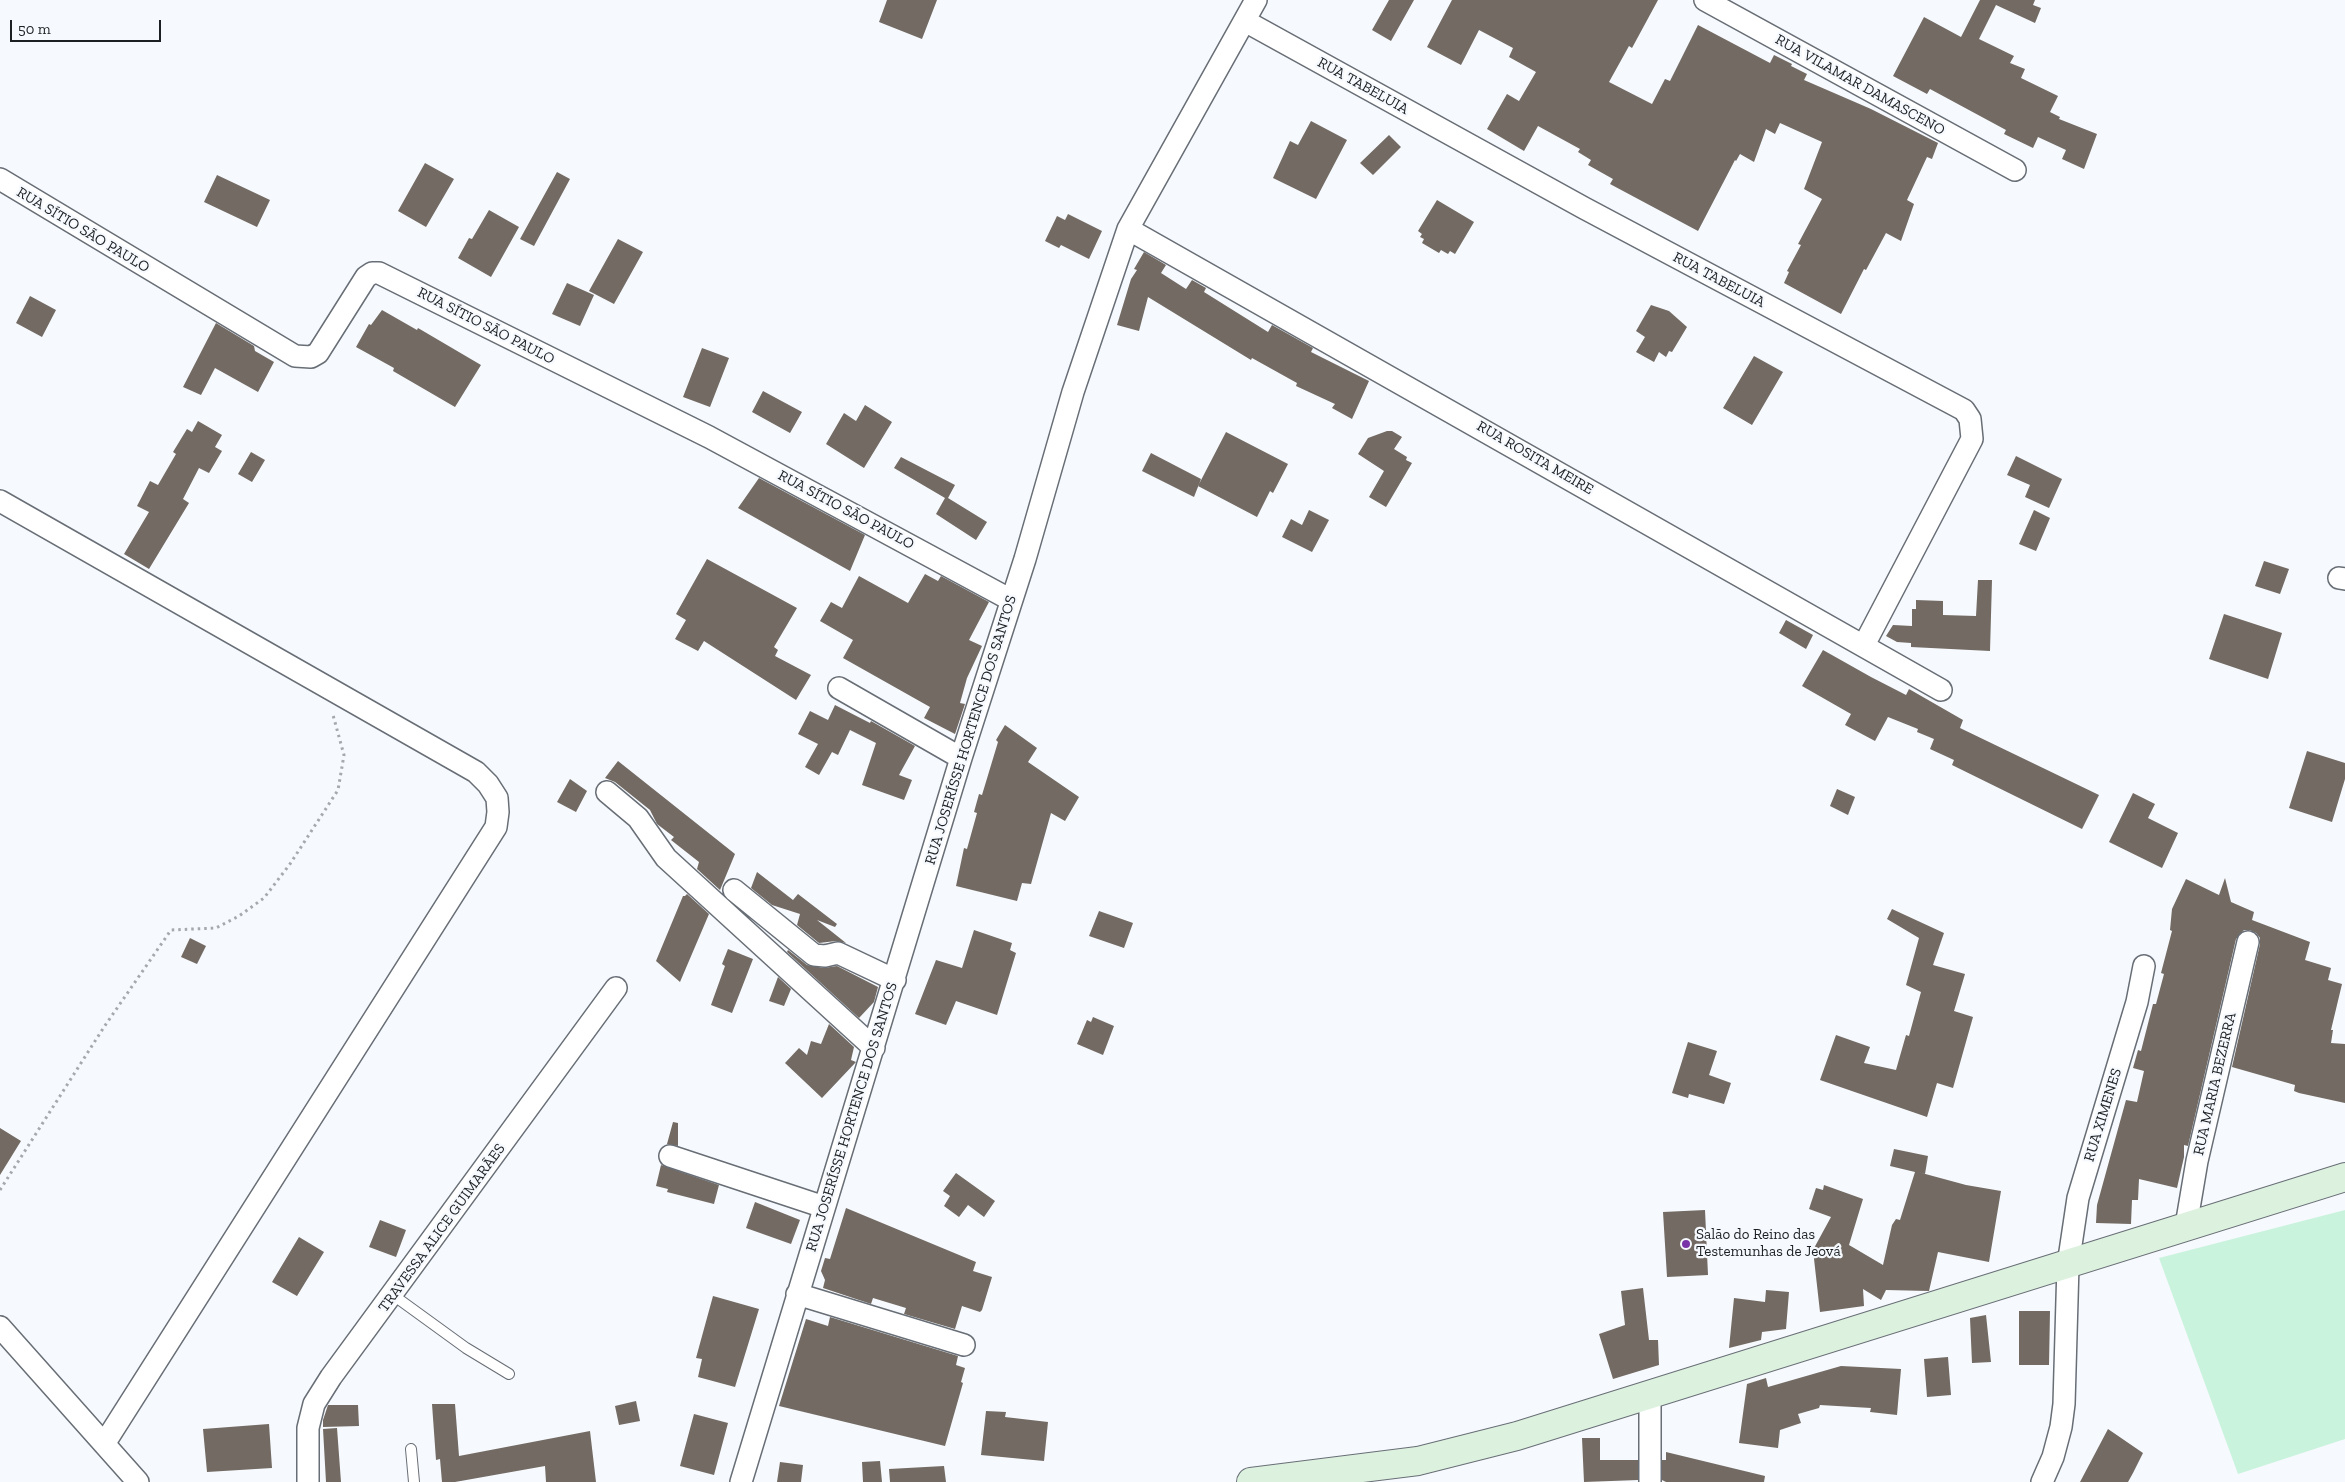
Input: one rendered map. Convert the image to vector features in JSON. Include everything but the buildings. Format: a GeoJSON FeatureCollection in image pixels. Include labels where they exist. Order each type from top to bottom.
{"type":"FeatureCollection","features":[{"type":"Feature","properties":{"kind":"main road"},"geometry":{"type":"LineString","coordinates":[[1251,1482],[1309,1478],[1387,1466],[1448,1455],[1517,1436],[2345,1178]]}},
{"type":"Feature","properties":{"kind":"street","name":"RUA JOSERÍSSE HORTENCE DOS SANTOS"},"geometry":{"type":"LineString","coordinates":[[741,1482],[962,758],[1011,600],[1026,559],[1073,392],[1128,229],[1256,0]]}},
{"type":"Feature","properties":{"kind":"street","name":"RUA VILAMAR DAMASCENO"},"geometry":{"type":"LineString","coordinates":[[1705,0],[2015,170]]}},
{"type":"Feature","properties":{"kind":"street","name":"RUA TABELUIA"},"geometry":{"type":"LineString","coordinates":[[1244,21],[1593,213],[1964,410],[1970,419],[1972,439],[1864,645]]}},
{"type":"Feature","properties":{"kind":"street","name":"RUA SÍTIO SÃO PAULO"},"geometry":{"type":"LineString","coordinates":[[0,180],[295,356],[311,357],[318,354],[366,277],[372,273],[379,273],[709,437],[1011,600]]}},
{"type":"Feature","properties":{"kind":"street","name":"RUA ROSITA MEIRE"},"geometry":{"type":"LineString","coordinates":[[1128,229],[1941,690]]}},
{"type":"Feature","properties":{"kind":"street"},"geometry":{"type":"LineString","coordinates":[[0,500],[476,772],[488,784],[497,798],[496,827],[104,1444]]}},
{"type":"Feature","properties":{"kind":"street"},"geometry":{"type":"LineString","coordinates":[[839,688],[962,758]]}},
{"type":"Feature","properties":{"kind":"street"},"geometry":{"type":"LineString","coordinates":[[607,792],[638,818],[666,858],[874,1048]]}},
{"type":"Feature","properties":{"kind":"street"},"geometry":{"type":"LineString","coordinates":[[734,890],[814,955],[825,956],[838,953],[895,980]]}},
{"type":"Feature","properties":{"kind":"street","name":"RUA MARIA BEZERRA"},"geometry":{"type":"LineString","coordinates":[[2186,1226],[2205,1125],[2248,942]]}},
{"type":"Feature","properties":{"kind":"street","name":"RUA XIMENES"},"geometry":{"type":"LineString","coordinates":[[2042,1482],[2053,1457],[2063,1412],[2068,1265],[2078,1198],[2137,1002],[2144,966]]}},
{"type":"Feature","properties":{"kind":"street","name":"TRAVESSA ALICE GUIMARÃES"},"geometry":{"type":"LineString","coordinates":[[308,1482],[308,1428],[314,1404],[331,1377],[393,1295],[616,988]]}},
{"type":"Feature","properties":{"kind":"street"},"geometry":{"type":"LineString","coordinates":[[670,1156],[824,1207]]}},
{"type":"Feature","properties":{"kind":"street"},"geometry":{"type":"LineString","coordinates":[[797,1294],[964,1346]]}},
{"type":"Feature","properties":{"kind":"street"},"geometry":{"type":"LineString","coordinates":[[0,1327],[138,1482]]}},
{"type":"Feature","properties":{"kind":"street"},"geometry":{"type":"LineString","coordinates":[[1650,1394],[1650,1482]]}},
{"type":"Feature","properties":{"kind":"lane"},"geometry":{"type":"LineString","coordinates":[[393,1295],[466,1348],[509,1374]]}},
{"type":"Feature","properties":{"kind":"lane"},"geometry":{"type":"LineString","coordinates":[[411,1450],[414,1482]]}},
{"type":"Feature","properties":{"kind":"path"},"geometry":{"type":"LineString","coordinates":[[0,1190],[104,1027],[171,930],[216,928],[239,916],[264,898],[290,864],[338,790],[344,755],[326,686]]}},
{"type":"Feature","properties":{"kind":"green space"},"geometry":{"type":"Polygon","coordinates":[[[2345,1210],[2345,1439],[2238,1474],[2159,1258],[2345,1210]]]}},
{"type":"Feature","properties":{"kind":"place","name":"Salão do Reino das Testemunhas de Jeová"},"geometry":{"type":"Point","coordinates":[1686,1244]}}]}
